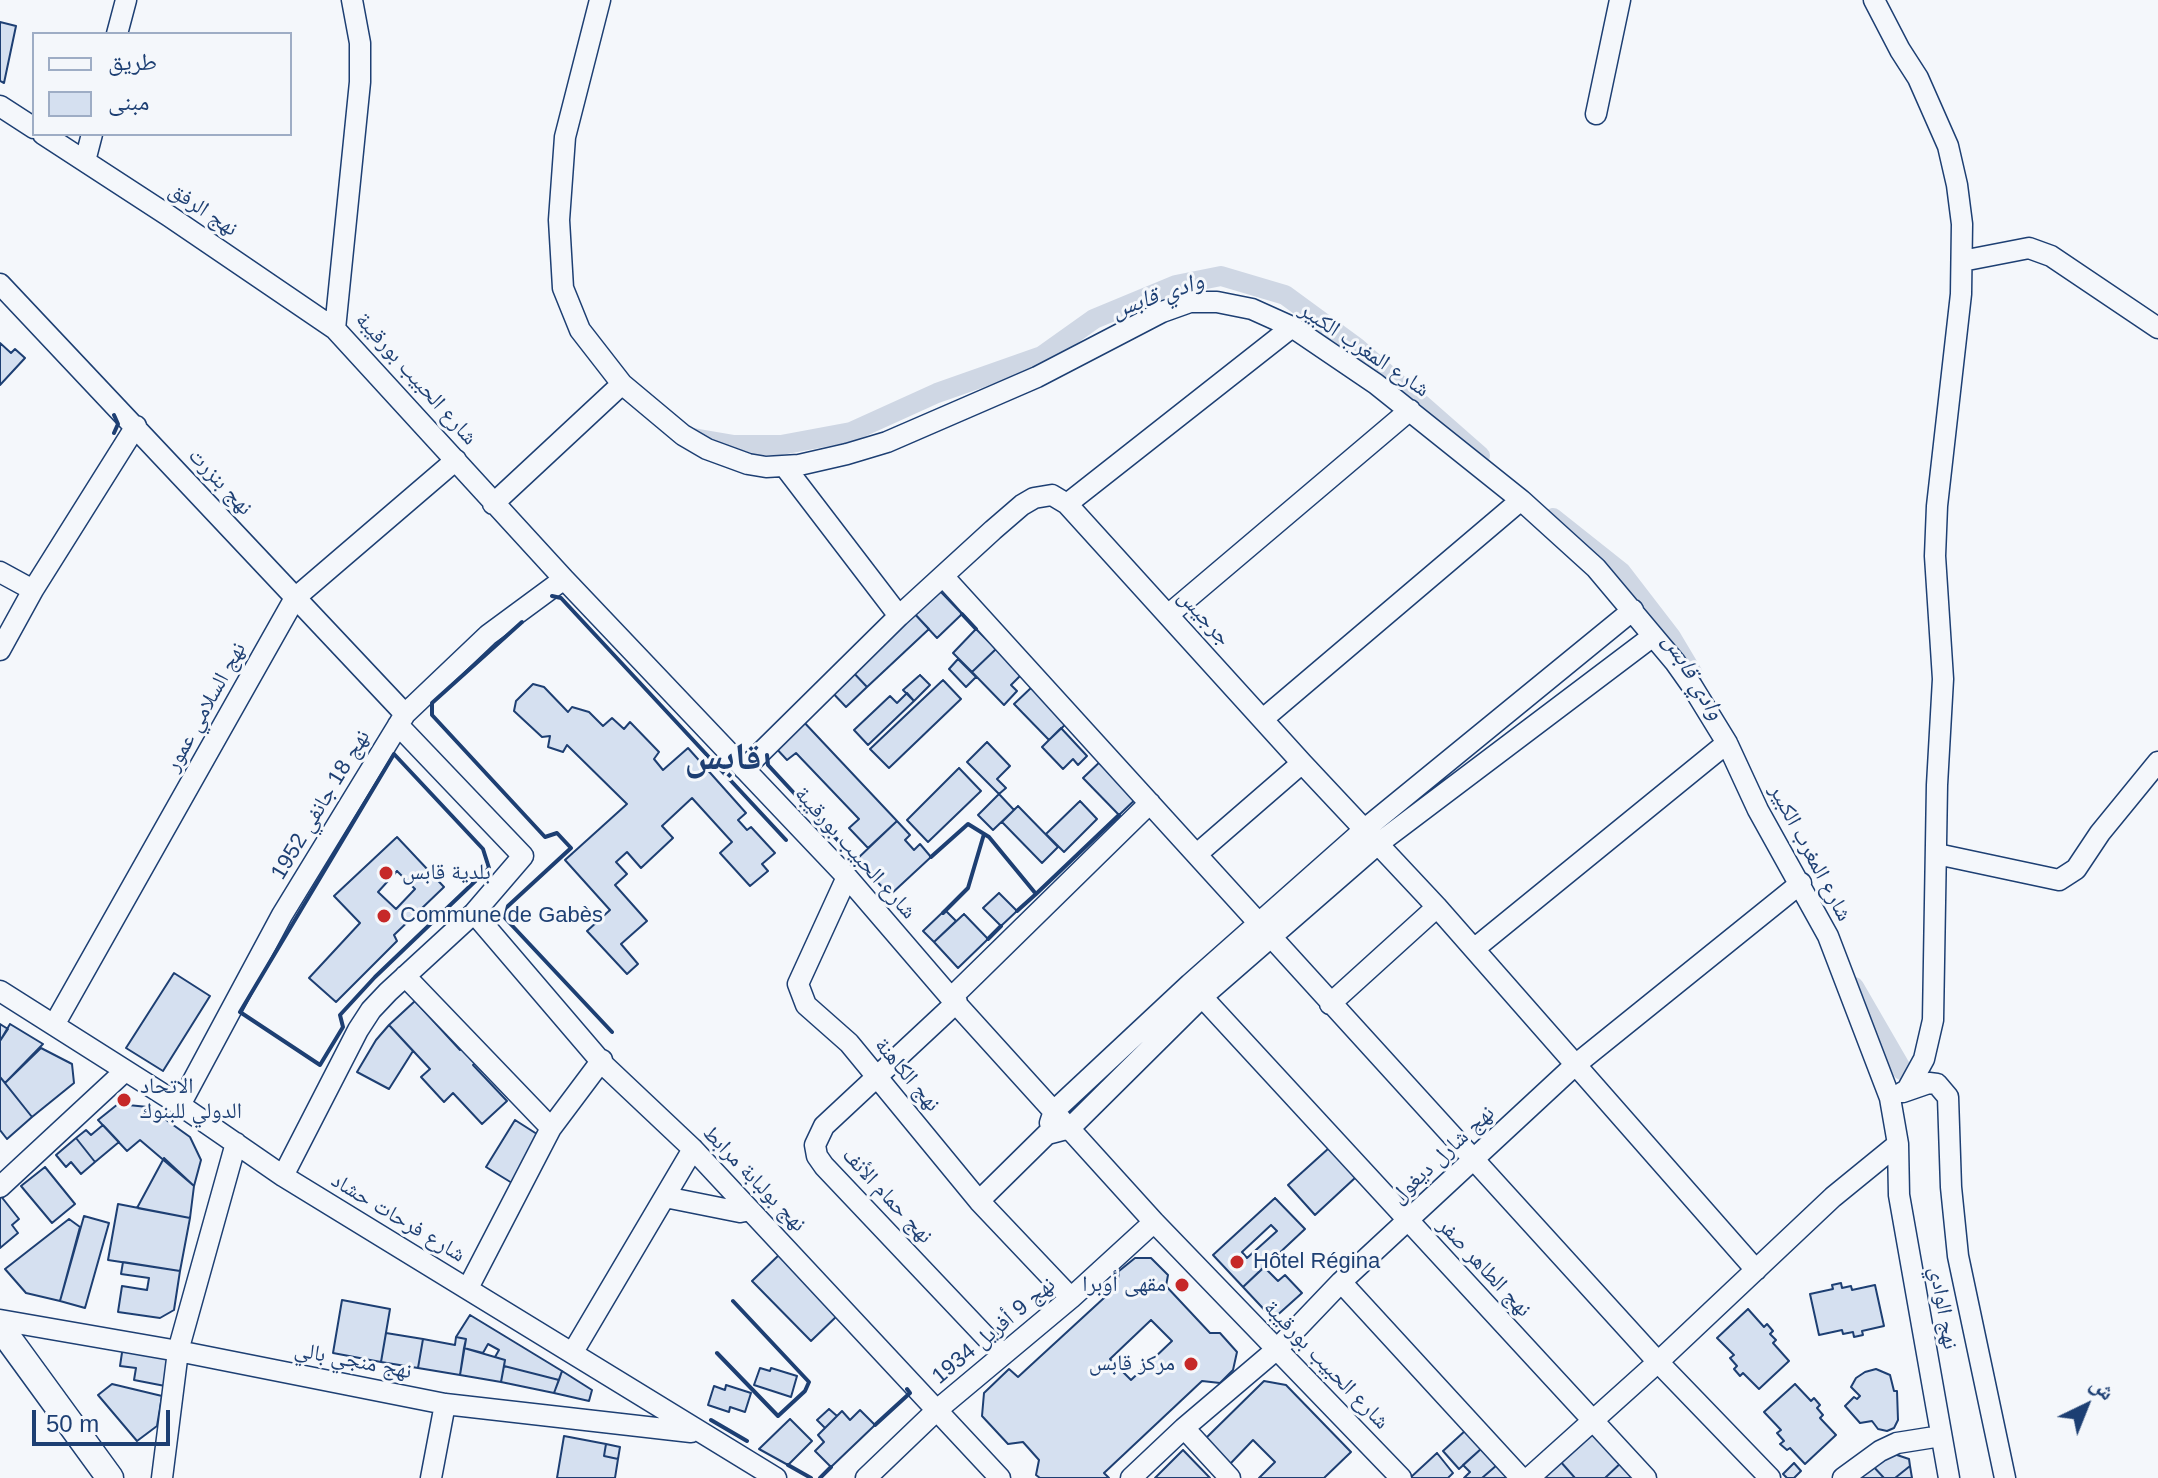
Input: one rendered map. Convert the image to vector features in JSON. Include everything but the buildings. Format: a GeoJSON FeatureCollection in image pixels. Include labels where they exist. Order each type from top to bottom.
{"type":"FeatureCollection","features":[{"type":"Feature","properties":{"kind":"main road"},"geometry":{"type":"LineString","coordinates":[[0,1327],[110,1478]]}},
{"type":"Feature","properties":{"kind":"street"},"geometry":{"type":"LineString","coordinates":[[118,32],[126,0]]}},
{"type":"Feature","properties":{"kind":"street","name":"شارع الحبيب بورقيبة"},"geometry":{"type":"LineString","coordinates":[[352,0],[360,43],[360,82],[335,329],[493,504],[847,877],[1154,1222],[1401,1478]]}},
{"type":"Feature","properties":{"kind":"street","name":"شارع المغرب الكبير"},"geometry":{"type":"LineString","coordinates":[[600,0],[565,137],[559,256],[563,288],[574,319],[592,349],[622,384],[683,435],[707,449],[748,464],[785,467],[814,463],[887,442],[1037,377],[1162,312],[1190,302],[1217,302],[1252,309],[1292,327],[1410,410],[1521,500],[1596,568],[1692,686],[1727,743],[1758,810],[1828,936],[1899,1094],[1898,1144]]}},
{"type":"Feature","properties":{"kind":"street"},"geometry":{"type":"LineString","coordinates":[[1596,114],[1620,0]]}},
{"type":"Feature","properties":{"kind":"street"},"geometry":{"type":"LineString","coordinates":[[1874,0],[1918,78],[1948,146],[1962,224],[1961,294],[1937,506],[1935,556],[1943,679],[1930,1041],[1924,1059],[1899,1094]]}},
{"type":"Feature","properties":{"kind":"street"},"geometry":{"type":"LineString","coordinates":[[0,106],[32,127]]}},
{"type":"Feature","properties":{"kind":"street","name":"نهج الرفق"},"geometry":{"type":"LineString","coordinates":[[46,136],[335,329]]}},
{"type":"Feature","properties":{"kind":"street"},"geometry":{"type":"LineString","coordinates":[[85,161],[91,136]]}},
{"type":"Feature","properties":{"kind":"street"},"geometry":{"type":"LineString","coordinates":[[1962,261],[2029,248],[2051,256],[2158,328]]}},
{"type":"Feature","properties":{"kind":"street","name":"نهج بنزرت"},"geometry":{"type":"LineString","coordinates":[[0,284],[295,598],[523,856],[474,913],[371,1010],[283,1176]]}},
{"type":"Feature","properties":{"kind":"street"},"geometry":{"type":"LineString","coordinates":[[744,769],[899,616],[1022,505],[1034,498],[1052,495],[1067,504],[1292,327]]}},
{"type":"Feature","properties":{"kind":"street"},"geometry":{"type":"LineString","coordinates":[[493,504],[622,384]]}},
{"type":"Feature","properties":{"kind":"street"},"geometry":{"type":"LineString","coordinates":[[1168,615],[1410,410]]}},
{"type":"Feature","properties":{"kind":"street"},"geometry":{"type":"LineString","coordinates":[[0,650],[33,590],[136,426]]}},
{"type":"Feature","properties":{"kind":"street","name":"نهج السلامي عمور"},"geometry":{"type":"LineString","coordinates":[[54,1025],[295,598],[456,460]]}},
{"type":"Feature","properties":{"kind":"street"},"geometry":{"type":"LineString","coordinates":[[785,467],[899,616]]}},
{"type":"Feature","properties":{"kind":"street"},"geometry":{"type":"LineString","coordinates":[[1263,719],[1521,500]]}},
{"type":"Feature","properties":{"kind":"street","name":"جرجيس"},"geometry":{"type":"LineString","coordinates":[[1067,504],[1437,907],[1756,1270]]}},
{"type":"Feature","properties":{"kind":"street"},"geometry":{"type":"LineString","coordinates":[[0,572],[33,590]]}},
{"type":"Feature","properties":{"kind":"street"},"geometry":{"type":"LineString","coordinates":[[943,576],[1658,1362],[1770,1478]]}},
{"type":"Feature","properties":{"kind":"street","name":"نهج 18 جانفي 1952"},"geometry":{"type":"LineString","coordinates":[[180,1105],[282,915],[401,719],[488,635],[564,579]]}},
{"type":"Feature","properties":{"kind":"street"},"geometry":{"type":"LineString","coordinates":[[979,1201],[1047,1134],[1054,1111],[1633,610]]}},
{"type":"Feature","properties":{"kind":"street"},"geometry":{"type":"LineString","coordinates":[[1372,836],[1653,636]]}},
{"type":"Feature","properties":{"kind":"street"},"geometry":{"type":"LineString","coordinates":[[1474,949],[1727,743]]}},
{"type":"Feature","properties":{"kind":"street"},"geometry":{"type":"LineString","coordinates":[[1937,854],[2059,880],[2076,869],[2100,833],[2158,762]]}},
{"type":"Feature","properties":{"kind":"street"},"geometry":{"type":"LineString","coordinates":[[1197,854],[1302,763]]}},
{"type":"Feature","properties":{"kind":"street","name":"نهج حمام الأنف"},"geometry":{"type":"LineString","coordinates":[[1003,1355],[817,1156],[815,1145],[824,1126],[878,1076],[1150,803]]}},
{"type":"Feature","properties":{"kind":"street","name":"نهج الكاهنة"},"geometry":{"type":"LineString","coordinates":[[847,877],[798,984],[806,1005],[849,1043],[979,1201],[1071,1298]]}},
{"type":"Feature","properties":{"kind":"street","name":"نهج شارل ديغول"},"geometry":{"type":"LineString","coordinates":[[1131,1478],[1277,1349],[1341,1282],[1574,1066],[1801,883]]}},
{"type":"Feature","properties":{"kind":"street"},"geometry":{"type":"LineString","coordinates":[[1330,1004],[1437,907]]}},
{"type":"Feature","properties":{"kind":"street","name":"نهج بولبابة مرابط"},"geometry":{"type":"LineString","coordinates":[[474,913],[602,1060],[693,1149],[1000,1478]]}},
{"type":"Feature","properties":{"kind":"street"},"geometry":{"type":"LineString","coordinates":[[405,976],[551,1128]]}},
{"type":"Feature","properties":{"kind":"street"},"geometry":{"type":"LineString","coordinates":[[1047,1134],[1070,1128],[1196,990]]}},
{"type":"Feature","properties":{"kind":"street","name":"نهج الطاهر صفر"},"geometry":{"type":"LineString","coordinates":[[1196,990],[1407,1221],[1595,1419],[1646,1478]]}},
{"type":"Feature","properties":{"kind":"street","name":"شارع فرحات حشاد"},"geometry":{"type":"LineString","coordinates":[[0,991],[180,1105],[283,1176],[776,1478]]}},
{"type":"Feature","properties":{"kind":"street"},"geometry":{"type":"LineString","coordinates":[[468,1288],[551,1128],[602,1060]]}},
{"type":"Feature","properties":{"kind":"street"},"geometry":{"type":"LineString","coordinates":[[0,1187],[125,1071]]}},
{"type":"Feature","properties":{"kind":"street"},"geometry":{"type":"LineString","coordinates":[[1899,1094],[1920,1084],[1937,1084],[1948,1097],[1951,1187],[1958,1256],[2005,1478]]}},
{"type":"Feature","properties":{"kind":"street"},"geometry":{"type":"LineString","coordinates":[[162,1478],[178,1351],[236,1143]]}},
{"type":"Feature","properties":{"kind":"street"},"geometry":{"type":"LineString","coordinates":[[1529,1478],[1833,1197],[1898,1144]]}},
{"type":"Feature","properties":{"kind":"street","name":"نهج الوادي"},"geometry":{"type":"LineString","coordinates":[[1898,1144],[1899,1195],[1949,1478]]}},
{"type":"Feature","properties":{"kind":"street"},"geometry":{"type":"LineString","coordinates":[[573,1352],[693,1149]]}},
{"type":"Feature","properties":{"kind":"street"},"geometry":{"type":"LineString","coordinates":[[665,1197],[740,1212],[750,1210]]}},
{"type":"Feature","properties":{"kind":"street","name":"نهج 9 أفريل 1934"},"geometry":{"type":"LineString","coordinates":[[866,1478],[937,1410],[1071,1298],[1154,1222]]}},
{"type":"Feature","properties":{"kind":"street"},"geometry":{"type":"LineString","coordinates":[[1341,1282],[1521,1478]]}},
{"type":"Feature","properties":{"kind":"street","name":"نهج منجي بالي"},"geometry":{"type":"LineString","coordinates":[[0,1320],[178,1351],[445,1404],[699,1433]]}},
{"type":"Feature","properties":{"kind":"street"},"geometry":{"type":"LineString","coordinates":[[431,1478],[445,1404]]}},
{"type":"Feature","properties":{"kind":"street"},"geometry":{"type":"LineString","coordinates":[[1184,1428],[1230,1478]]}},
{"type":"Feature","properties":{"kind":"street"},"geometry":{"type":"LineString","coordinates":[[1843,1478],[1880,1451],[1897,1443],[1941,1436]]}},
{"type":"Feature","properties":{"kind":"waterway","name":"وادي قابس"},"geometry":{"type":"LineString","coordinates":[[693,438],[734,445],[781,445],[851,432],[937,393],[1042,356],[1094,319],[1176,285],[1221,276],[1285,295],[1356,347],[1480,456]]}},
{"type":"Feature","properties":{"kind":"waterway","name":"وادي قابس"},"geometry":{"type":"LineString","coordinates":[[1553,518],[1621,572],[1671,637],[1693,674]]}},
{"type":"Feature","properties":{"kind":"waterway","name":"وادي قابس"},"geometry":{"type":"LineString","coordinates":[[1854,987],[1902,1070]]}},
{"type":"Feature","properties":{"kind":"wall"},"geometry":{"type":"LineString","coordinates":[[114,415],[118,424],[114,433]]}},
{"type":"Feature","properties":{"kind":"wall"},"geometry":{"type":"LineString","coordinates":[[552,596],[561,598],[786,840]]}},
{"type":"Feature","properties":{"kind":"wall"},"geometry":{"type":"LineString","coordinates":[[962,614],[976,629]]}},
{"type":"Feature","properties":{"kind":"wall"},"geometry":{"type":"LineString","coordinates":[[522,622],[432,703],[432,715],[545,837],[557,833],[571,848],[508,906],[505,918],[612,1032]]}},
{"type":"Feature","properties":{"kind":"wall"},"geometry":{"type":"LineString","coordinates":[[394,754],[483,849],[489,868],[375,977],[340,1015],[343,1027],[320,1065],[240,1012],[394,754]]}},
{"type":"Feature","properties":{"kind":"wall"},"geometry":{"type":"LineString","coordinates":[[767,755],[768,765],[856,860]]}},
{"type":"Feature","properties":{"kind":"wall"},"geometry":{"type":"LineString","coordinates":[[931,857],[968,824],[989,837],[1036,894],[1119,815]]}},
{"type":"Feature","properties":{"kind":"wall"},"geometry":{"type":"LineString","coordinates":[[943,913],[968,888],[984,834]]}},
{"type":"Feature","properties":{"kind":"wall"},"geometry":{"type":"LineString","coordinates":[[1017,911],[1036,894]]}},
{"type":"Feature","properties":{"kind":"wall"},"geometry":{"type":"LineString","coordinates":[[988,939],[1001,926]]}},
{"type":"Feature","properties":{"kind":"wall"},"geometry":{"type":"LineString","coordinates":[[717,1353],[778,1416],[805,1391],[809,1382],[733,1301]]}},
{"type":"Feature","properties":{"kind":"wall"},"geometry":{"type":"LineString","coordinates":[[875,1425],[910,1393],[907,1389]]}},
{"type":"Feature","properties":{"kind":"wall"},"geometry":{"type":"LineString","coordinates":[[711,1420],[747,1441]]}},
{"type":"Feature","properties":{"kind":"wall"},"geometry":{"type":"LineString","coordinates":[[788,1465],[811,1478]]}},
{"type":"Feature","properties":{"kind":"wall"},"geometry":{"type":"LineString","coordinates":[[820,1478],[831,1467]]}},
{"type":"Feature","properties":{"kind":"place","name":"بلدية قابس"},"geometry":{"type":"Point","coordinates":[386,873]}},
{"type":"Feature","properties":{"kind":"place","name":"Commune de Gabès"},"geometry":{"type":"Point","coordinates":[384,916]}},
{"type":"Feature","properties":{"kind":"place","name":"الاتحاد الدولي للبنوك"},"geometry":{"type":"Point","coordinates":[124,1100]}},
{"type":"Feature","properties":{"kind":"place","name":"Hôtel Régina"},"geometry":{"type":"Point","coordinates":[1237,1262]}},
{"type":"Feature","properties":{"kind":"place","name":"مقهى أوبرا"},"geometry":{"type":"Point","coordinates":[1182,1285]}},
{"type":"Feature","properties":{"kind":"place","name":"مركز قابس"},"geometry":{"type":"Point","coordinates":[1191,1364]}},
{"type":"Feature","properties":{"kind":"district","name":"قابس"},"geometry":{"type":"Point","coordinates":[723,759]}}]}
